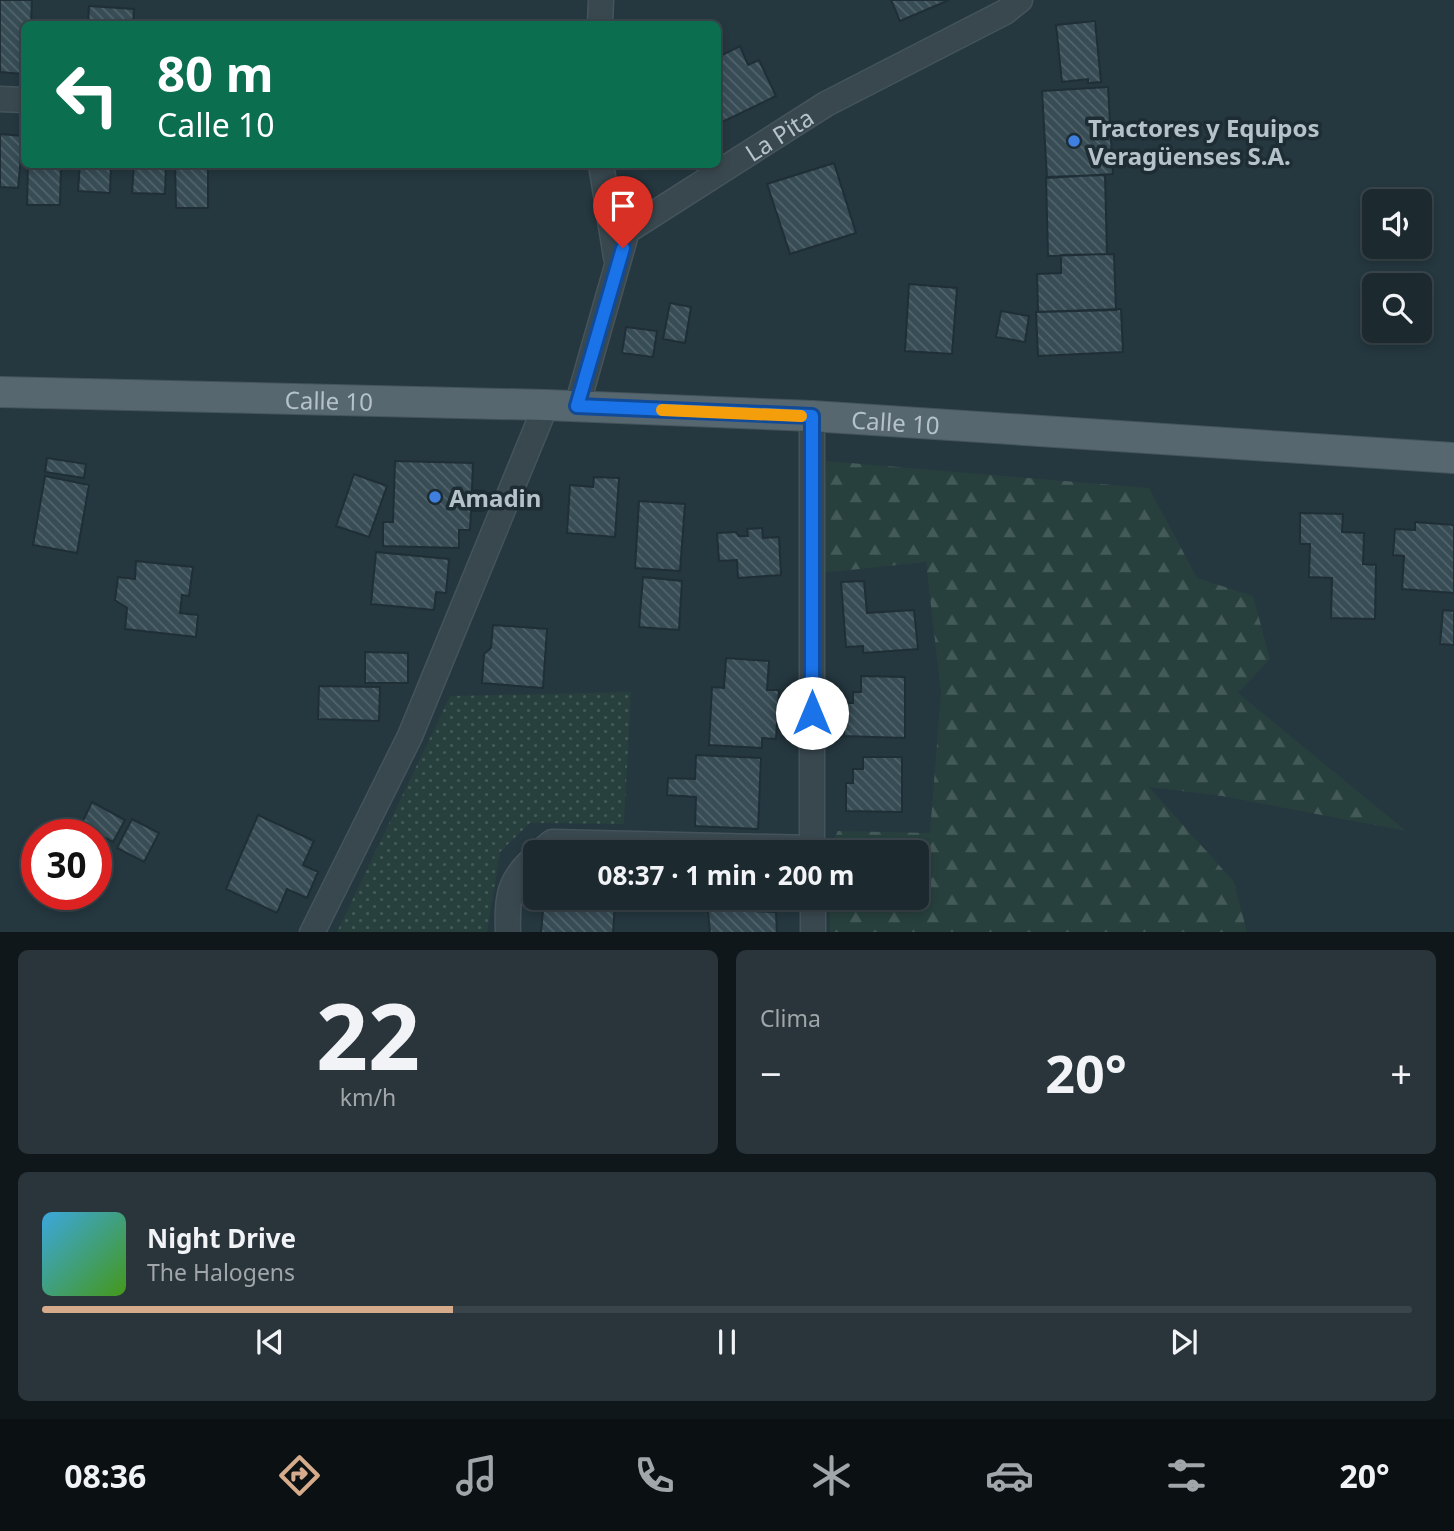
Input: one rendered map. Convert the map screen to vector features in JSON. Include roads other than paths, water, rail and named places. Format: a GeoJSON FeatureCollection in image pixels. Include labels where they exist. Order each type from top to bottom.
{"type":"FeatureCollection","features":[{"type":"Feature","properties":{"kind":"main road","name":"Calle 10"},"geometry":{"type":"LineString","coordinates":[[0,392],[546,404],[812,416],[1454,458]]}},
{"type":"Feature","properties":{"kind":"street"},"geometry":{"type":"LineString","coordinates":[[600,21],[601,0]]}},
{"type":"Feature","properties":{"kind":"street","name":"La Pita"},"geometry":{"type":"LineString","coordinates":[[577,406],[627,231],[826,104],[1005,12],[1020,0]]}},
{"type":"Feature","properties":{"kind":"street"},"geometry":{"type":"LineString","coordinates":[[0,99],[21,100]]}},
{"type":"Feature","properties":{"kind":"street"},"geometry":{"type":"LineString","coordinates":[[602,168],[618,265]]}},
{"type":"Feature","properties":{"kind":"street"},"geometry":{"type":"LineString","coordinates":[[312,932],[410,736],[546,404]]}},
{"type":"Feature","properties":{"kind":"street"},"geometry":{"type":"LineString","coordinates":[[812,416],[812,840]]}},
{"type":"Feature","properties":{"kind":"street"},"geometry":{"type":"LineString","coordinates":[[508,932],[508,909],[516,873],[523,867]]}},
{"type":"Feature","properties":{"kind":"street"},"geometry":{"type":"LineString","coordinates":[[813,910],[813,932]]}},
{"type":"Feature","properties":{"kind":"place","name":"Tractores y Equipos Veragüenses S.A."},"geometry":{"type":"Point","coordinates":[1074,141]}},
{"type":"Feature","properties":{"kind":"place","name":"Amadin"},"geometry":{"type":"Point","coordinates":[435,497]}}]}
